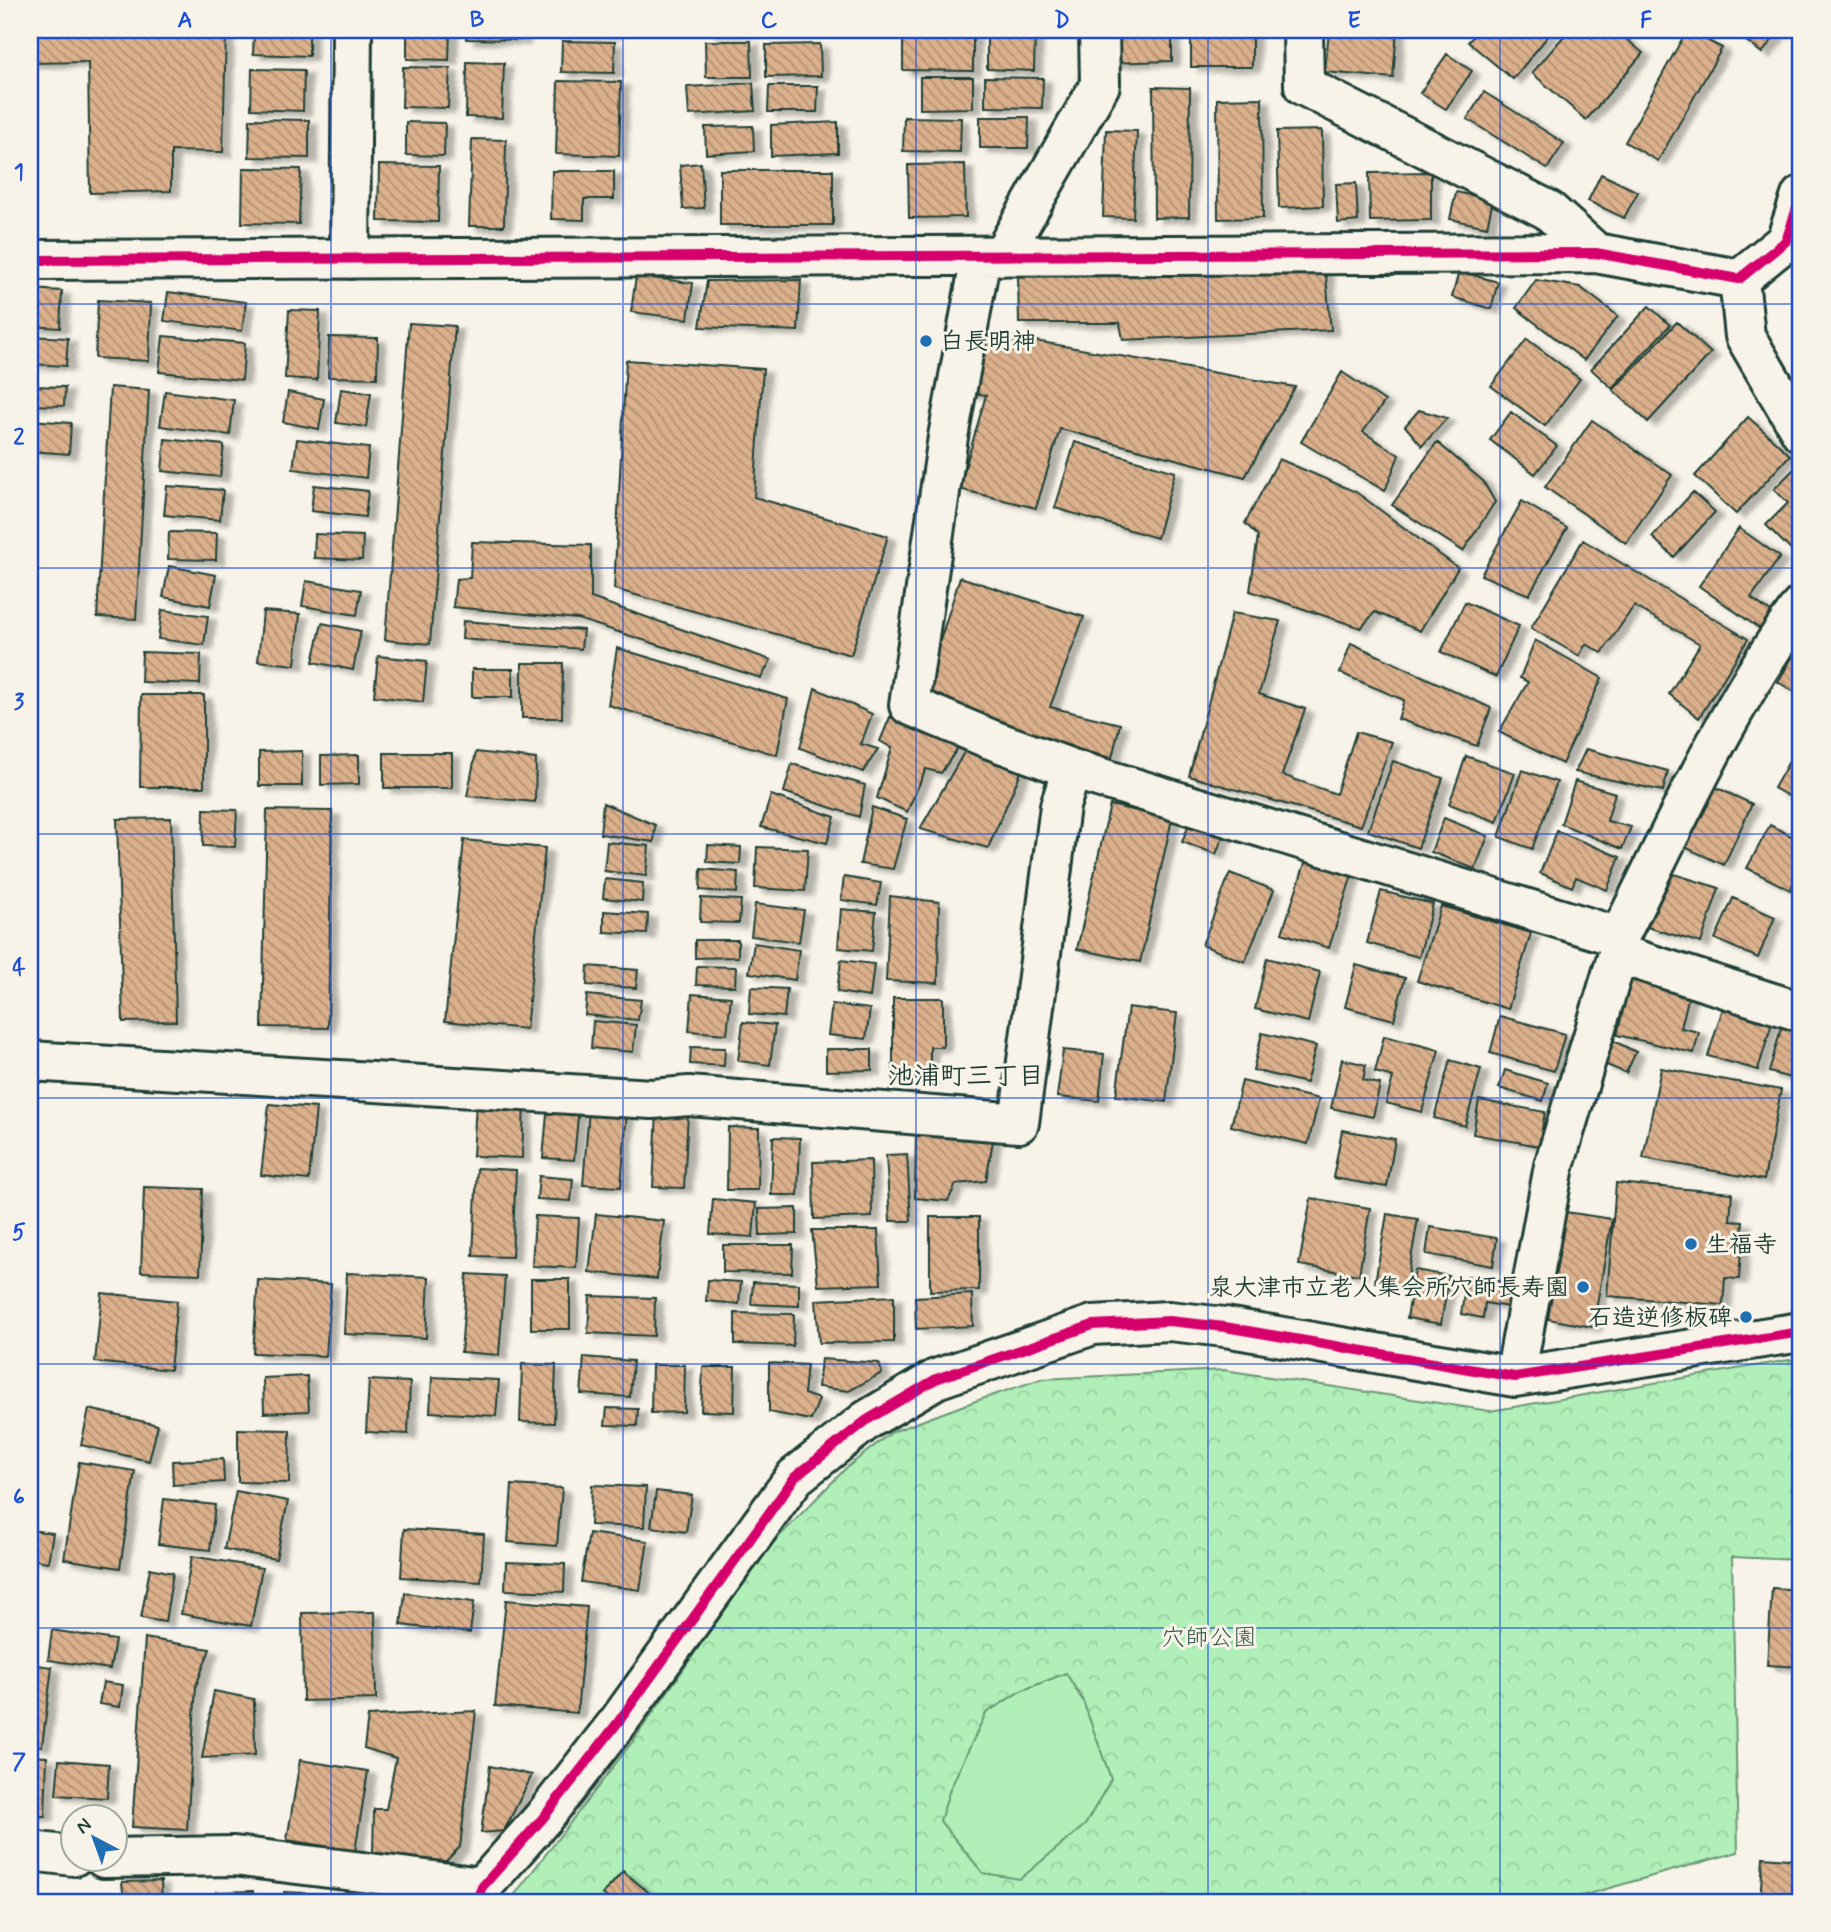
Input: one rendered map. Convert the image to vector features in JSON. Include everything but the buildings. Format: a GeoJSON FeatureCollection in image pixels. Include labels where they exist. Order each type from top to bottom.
{"type":"FeatureCollection","features":[{"type":"Feature","properties":{"kind":"street"},"geometry":{"type":"LineString","coordinates":[[350,259],[352,30]]}},
{"type":"Feature","properties":{"kind":"street"},"geometry":{"type":"LineString","coordinates":[[1099,30],[1100,85],[991,256],[948,437],[909,705],[1072,769],[1618,945],[1801,1012]]}},
{"type":"Feature","properties":{"kind":"street"},"geometry":{"type":"LineString","coordinates":[[1303,30],[1304,86],[1548,210],[1596,253]]}},
{"type":"Feature","properties":{"kind":"street"},"geometry":{"type":"LineString","coordinates":[[30,260],[1596,253],[1739,279],[1786,241],[1801,196]]}},
{"type":"Feature","properties":{"kind":"street"},"geometry":{"type":"LineString","coordinates":[[1739,279],[1745,336],[1801,432]]}},
{"type":"Feature","properties":{"kind":"street"},"geometry":{"type":"LineString","coordinates":[[1515,1377],[1554,1166],[1618,945],[1704,767],[1771,647],[1801,606]]}},
{"type":"Feature","properties":{"kind":"street"},"geometry":{"type":"LineString","coordinates":[[30,1061],[652,1099],[689,1096],[1019,1123],[1060,806],[1072,769]]}},
{"type":"Feature","properties":{"kind":"street"},"geometry":{"type":"LineString","coordinates":[[130,1858],[234,1856],[479,1895],[619,1721],[794,1477],[867,1420],[936,1379],[1093,1325],[1169,1321],[1225,1327],[1515,1377],[1801,1332]]}},
{"type":"Feature","properties":{"kind":"street"},"geometry":{"type":"LineString","coordinates":[[30,1851],[60,1854]]}},
{"type":"Feature","properties":{"kind":"green space","name":"穴師公園"},"geometry":{"type":"Polygon","coordinates":[[[1801,1358],[1801,1560],[1732,1557],[1738,1852],[1560,1902],[509,1902],[633,1741],[769,1547],[846,1468],[892,1432],[1041,1379],[1224,1370],[1490,1411],[1801,1358]]]}},
{"type":"Feature","properties":{"kind":"green space"},"geometry":{"type":"Polygon","coordinates":[[[1066,1673],[1083,1701],[1111,1779],[1085,1825],[1020,1879],[983,1873],[940,1821],[950,1789],[986,1713],[1021,1691],[1066,1673]]]}},
{"type":"Feature","properties":{"kind":"cycle path"},"geometry":{"type":"LineString","coordinates":[[30,260],[1596,253],[1739,279],[1786,241],[1801,196]]}},
{"type":"Feature","properties":{"kind":"cycle path"},"geometry":{"type":"LineString","coordinates":[[476,1902],[482,1887],[543,1818],[619,1721],[795,1477],[867,1420],[936,1379],[1093,1325],[1169,1321],[1225,1327],[1515,1377],[1801,1332]]}},
{"type":"Feature","properties":{"kind":"place","name":"白長明神"},"geometry":{"type":"Point","coordinates":[926,341]}},
{"type":"Feature","properties":{"kind":"place","name":"生福寺"},"geometry":{"type":"Point","coordinates":[1691,1244]}},
{"type":"Feature","properties":{"kind":"place","name":"泉大津市立老人集会所穴師長寿園"},"geometry":{"type":"Point","coordinates":[1583,1287]}},
{"type":"Feature","properties":{"kind":"place","name":"石造逆修板碑"},"geometry":{"type":"Point","coordinates":[1746,1317]}},
{"type":"Feature","properties":{"kind":"district","name":"池浦町三丁目"},"geometry":{"type":"Point","coordinates":[966,1075]}}]}
